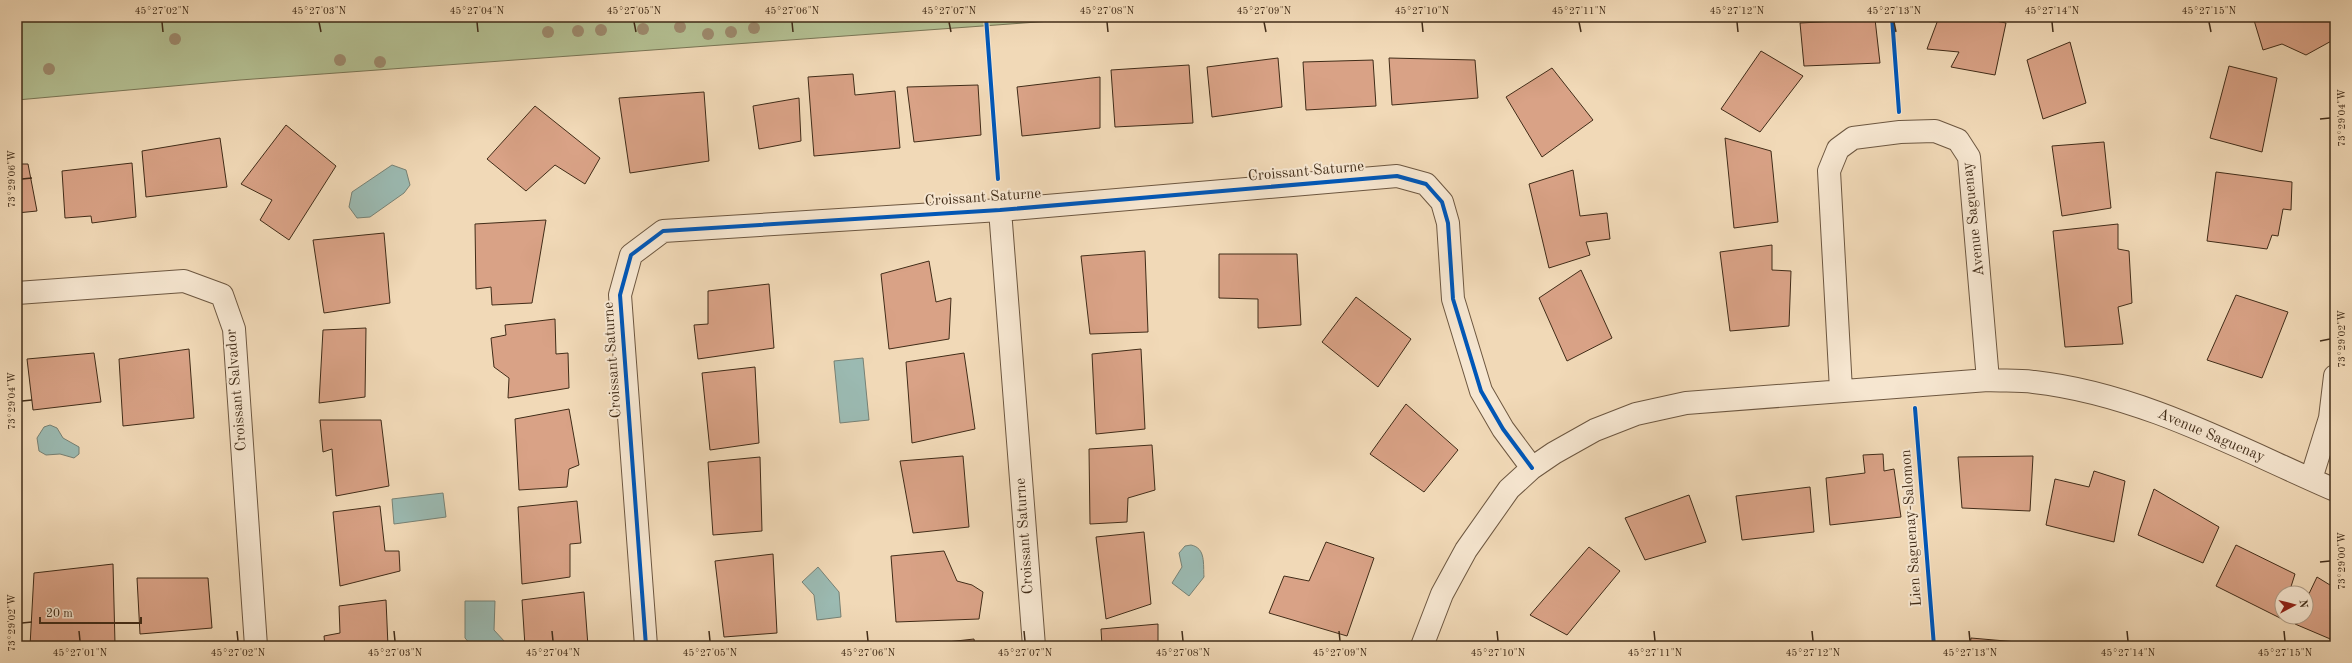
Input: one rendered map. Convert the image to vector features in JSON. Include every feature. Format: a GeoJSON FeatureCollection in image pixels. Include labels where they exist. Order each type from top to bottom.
{"type":"FeatureCollection","features":[{"type":"Feature","properties":{"kind":"street","name":"Avenue Saguenay"},"geometry":{"type":"LineString","coordinates":[[1841,390],[1829,171],[1838,149],[1853,138],[1900,132],[1935,131],[1958,140],[1969,157],[1988,380]]}},
{"type":"Feature","properties":{"kind":"street","name":"Croissant Saturne"},"geometry":{"type":"LineString","coordinates":[[646,646],[620,295],[631,255],[663,231],[1000,210],[1397,176],[1426,184],[1442,202],[1448,223],[1452,299],[1481,391],[1503,429],[1532,468]]}},
{"type":"Feature","properties":{"kind":"street","name":"Croissant Saturne"},"geometry":{"type":"LineString","coordinates":[[1000,210],[1034,646]]}},
{"type":"Feature","properties":{"kind":"street","name":"Croissant Salvador"},"geometry":{"type":"LineString","coordinates":[[17,293],[184,281],[222,295],[234,329],[256,646]]}},
{"type":"Feature","properties":{"kind":"street"},"geometry":{"type":"LineString","coordinates":[[2310,479],[2330,418],[2335,376]]}},
{"type":"Feature","properties":{"kind":"street","name":"Avenue Saguenay"},"geometry":{"type":"LineString","coordinates":[[1422,646],[1442,594],[1466,550],[1509,489],[1532,468],[1554,453],[1595,430],[1636,414],[1686,403],[1988,380],[2034,382],[2096,394],[2165,415],[2235,444],[2335,490]]}},
{"type":"Feature","properties":{"kind":"green space"},"geometry":{"type":"Polygon","coordinates":[[[17,17],[1106,17],[240,80],[17,100],[17,17]]]}},
{"type":"Feature","properties":{"kind":"water"},"geometry":{"type":"Polygon","coordinates":[[[392,165],[406,170],[410,185],[404,193],[370,217],[357,218],[349,207],[352,192],[392,165]]]}},
{"type":"Feature","properties":{"kind":"water"},"geometry":{"type":"Polygon","coordinates":[[[863,358],[869,420],[840,423],[834,361],[863,358]]]}},
{"type":"Feature","properties":{"kind":"water"},"geometry":{"type":"Polygon","coordinates":[[[50,425],[57,428],[63,438],[79,447],[79,454],[74,458],[60,454],[46,455],[39,451],[37,438],[44,427],[50,425]]]}},
{"type":"Feature","properties":{"kind":"water"},"geometry":{"type":"Polygon","coordinates":[[[443,493],[446,517],[394,524],[392,499],[443,493]]]}},
{"type":"Feature","properties":{"kind":"water"},"geometry":{"type":"Polygon","coordinates":[[[1191,545],[1199,549],[1203,557],[1204,577],[1189,596],[1172,583],[1182,567],[1179,553],[1185,546],[1191,545]]]}},
{"type":"Feature","properties":{"kind":"water"},"geometry":{"type":"Polygon","coordinates":[[[818,567],[839,592],[841,617],[817,620],[814,595],[802,582],[818,567]]]}},
{"type":"Feature","properties":{"kind":"water"},"geometry":{"type":"Polygon","coordinates":[[[465,601],[495,601],[494,630],[505,642],[501,646],[472,646],[465,638],[465,601]]]}},
{"type":"Feature","properties":{"kind":"building"},"geometry":{"type":"Polygon","coordinates":[[[1939,17],[1975,17],[2006,23],[1995,75],[1951,67],[1959,52],[1927,49],[1939,17]]]}},
{"type":"Feature","properties":{"kind":"building"},"geometry":{"type":"Polygon","coordinates":[[[2253,17],[2329,17],[2335,29],[2335,39],[2306,55],[2282,44],[2263,50],[2253,17]]]}},
{"type":"Feature","properties":{"kind":"building"},"geometry":{"type":"Polygon","coordinates":[[[1875,19],[1880,63],[1804,66],[1800,23],[1875,19]]]}},
{"type":"Feature","properties":{"kind":"building"},"geometry":{"type":"Polygon","coordinates":[[[2070,42],[2086,103],[2043,119],[2027,60],[2070,42]]]}},
{"type":"Feature","properties":{"kind":"building"},"geometry":{"type":"Polygon","coordinates":[[[1761,51],[1803,76],[1760,132],[1721,109],[1761,51]]]}},
{"type":"Feature","properties":{"kind":"building"},"geometry":{"type":"Polygon","coordinates":[[[1278,58],[1282,107],[1212,117],[1207,67],[1278,58]]]}},
{"type":"Feature","properties":{"kind":"building"},"geometry":{"type":"Polygon","coordinates":[[[1389,58],[1475,60],[1478,98],[1392,105],[1389,58]]]}},
{"type":"Feature","properties":{"kind":"building"},"geometry":{"type":"Polygon","coordinates":[[[1373,60],[1376,106],[1306,110],[1303,62],[1373,60]]]}},
{"type":"Feature","properties":{"kind":"building"},"geometry":{"type":"Polygon","coordinates":[[[1189,65],[1193,123],[1115,127],[1111,70],[1189,65]]]}},
{"type":"Feature","properties":{"kind":"building"},"geometry":{"type":"Polygon","coordinates":[[[2229,66],[2277,78],[2262,152],[2210,138],[2229,66]]]}},
{"type":"Feature","properties":{"kind":"building"},"geometry":{"type":"Polygon","coordinates":[[[1552,68],[1593,120],[1542,157],[1506,97],[1552,68]]]}},
{"type":"Feature","properties":{"kind":"building"},"geometry":{"type":"Polygon","coordinates":[[[853,74],[855,95],[895,91],[900,148],[814,156],[808,77],[853,74]]]}},
{"type":"Feature","properties":{"kind":"building"},"geometry":{"type":"Polygon","coordinates":[[[1100,77],[1100,128],[1022,136],[1017,87],[1100,77]]]}},
{"type":"Feature","properties":{"kind":"building"},"geometry":{"type":"Polygon","coordinates":[[[978,85],[981,135],[914,142],[907,87],[978,85]]]}},
{"type":"Feature","properties":{"kind":"building"},"geometry":{"type":"Polygon","coordinates":[[[704,92],[709,161],[630,173],[619,98],[704,92]]]}},
{"type":"Feature","properties":{"kind":"building"},"geometry":{"type":"Polygon","coordinates":[[[799,98],[801,141],[759,149],[753,106],[799,98]]]}},
{"type":"Feature","properties":{"kind":"building"},"geometry":{"type":"Polygon","coordinates":[[[535,106],[600,158],[585,184],[555,165],[526,191],[487,159],[535,106]]]}},
{"type":"Feature","properties":{"kind":"building"},"geometry":{"type":"Polygon","coordinates":[[[286,125],[336,166],[289,240],[260,220],[272,200],[241,184],[286,125]]]}},
{"type":"Feature","properties":{"kind":"building"},"geometry":{"type":"Polygon","coordinates":[[[220,138],[227,187],[146,197],[142,151],[220,138]]]}},
{"type":"Feature","properties":{"kind":"building"},"geometry":{"type":"Polygon","coordinates":[[[1725,138],[1771,151],[1778,222],[1734,228],[1725,138]]]}},
{"type":"Feature","properties":{"kind":"building"},"geometry":{"type":"Polygon","coordinates":[[[2104,142],[2111,208],[2062,216],[2052,146],[2104,142]]]}},
{"type":"Feature","properties":{"kind":"building"},"geometry":{"type":"Polygon","coordinates":[[[132,163],[136,217],[92,223],[91,216],[65,218],[62,171],[132,163]]]}},
{"type":"Feature","properties":{"kind":"building"},"geometry":{"type":"Polygon","coordinates":[[[17,164],[28,164],[37,211],[17,213],[17,164]]]}},
{"type":"Feature","properties":{"kind":"building"},"geometry":{"type":"Polygon","coordinates":[[[1573,170],[1580,216],[1607,213],[1610,239],[1586,242],[1590,255],[1549,268],[1529,184],[1573,170]]]}},
{"type":"Feature","properties":{"kind":"building"},"geometry":{"type":"Polygon","coordinates":[[[2216,172],[2292,182],[2291,210],[2283,209],[2278,236],[2272,235],[2267,249],[2207,241],[2216,172]]]}},
{"type":"Feature","properties":{"kind":"building"},"geometry":{"type":"Polygon","coordinates":[[[546,220],[532,303],[492,305],[491,287],[476,289],[475,224],[546,220]]]}},
{"type":"Feature","properties":{"kind":"building"},"geometry":{"type":"Polygon","coordinates":[[[2118,224],[2118,249],[2129,251],[2132,303],[2118,307],[2123,344],[2065,347],[2053,231],[2118,224]]]}},
{"type":"Feature","properties":{"kind":"building"},"geometry":{"type":"Polygon","coordinates":[[[384,233],[390,303],[324,313],[313,240],[384,233]]]}},
{"type":"Feature","properties":{"kind":"building"},"geometry":{"type":"Polygon","coordinates":[[[1772,245],[1772,270],[1791,271],[1789,326],[1730,331],[1720,252],[1772,245]]]}},
{"type":"Feature","properties":{"kind":"building"},"geometry":{"type":"Polygon","coordinates":[[[1145,251],[1148,332],[1090,334],[1081,256],[1145,251]]]}},
{"type":"Feature","properties":{"kind":"building"},"geometry":{"type":"Polygon","coordinates":[[[1219,254],[1297,254],[1301,325],[1258,328],[1258,299],[1219,298],[1219,254]]]}},
{"type":"Feature","properties":{"kind":"building"},"geometry":{"type":"Polygon","coordinates":[[[929,261],[936,302],[951,298],[949,339],[889,349],[881,274],[929,261]]]}},
{"type":"Feature","properties":{"kind":"building"},"geometry":{"type":"Polygon","coordinates":[[[1581,270],[1612,338],[1567,361],[1539,298],[1581,270]]]}},
{"type":"Feature","properties":{"kind":"building"},"geometry":{"type":"Polygon","coordinates":[[[769,284],[774,348],[698,359],[694,325],[708,324],[708,291],[769,284]]]}},
{"type":"Feature","properties":{"kind":"building"},"geometry":{"type":"Polygon","coordinates":[[[2236,295],[2288,312],[2262,378],[2207,360],[2236,295]]]}},
{"type":"Feature","properties":{"kind":"building"},"geometry":{"type":"Polygon","coordinates":[[[1356,297],[1411,339],[1378,387],[1322,342],[1356,297]]]}},
{"type":"Feature","properties":{"kind":"building"},"geometry":{"type":"Polygon","coordinates":[[[555,319],[556,354],[568,353],[569,388],[508,398],[509,378],[494,367],[491,338],[506,335],[505,325],[555,319]]]}},
{"type":"Feature","properties":{"kind":"building"},"geometry":{"type":"Polygon","coordinates":[[[366,328],[365,397],[319,403],[323,330],[366,328]]]}},
{"type":"Feature","properties":{"kind":"building"},"geometry":{"type":"Polygon","coordinates":[[[189,349],[194,418],[123,426],[119,359],[189,349]]]}},
{"type":"Feature","properties":{"kind":"building"},"geometry":{"type":"Polygon","coordinates":[[[1141,349],[1145,429],[1096,434],[1092,354],[1141,349]]]}},
{"type":"Feature","properties":{"kind":"building"},"geometry":{"type":"Polygon","coordinates":[[[94,353],[101,402],[33,410],[27,359],[94,353]]]}},
{"type":"Feature","properties":{"kind":"building"},"geometry":{"type":"Polygon","coordinates":[[[964,353],[975,429],[912,443],[906,362],[964,353]]]}},
{"type":"Feature","properties":{"kind":"building"},"geometry":{"type":"Polygon","coordinates":[[[755,367],[759,443],[710,450],[702,373],[755,367]]]}},
{"type":"Feature","properties":{"kind":"building"},"geometry":{"type":"Polygon","coordinates":[[[1406,404],[1458,450],[1424,492],[1370,454],[1406,404]]]}},
{"type":"Feature","properties":{"kind":"building"},"geometry":{"type":"Polygon","coordinates":[[[569,409],[579,465],[569,469],[567,487],[519,490],[515,419],[569,409]]]}},
{"type":"Feature","properties":{"kind":"building"},"geometry":{"type":"Polygon","coordinates":[[[320,420],[381,420],[389,486],[336,496],[332,449],[323,452],[320,420]]]}},
{"type":"Feature","properties":{"kind":"building"},"geometry":{"type":"Polygon","coordinates":[[[1152,445],[1155,490],[1128,498],[1127,522],[1090,524],[1089,449],[1152,445]]]}},
{"type":"Feature","properties":{"kind":"building"},"geometry":{"type":"Polygon","coordinates":[[[1883,454],[1884,471],[1894,469],[1901,517],[1830,525],[1826,478],[1865,473],[1863,455],[1883,454]]]}},
{"type":"Feature","properties":{"kind":"building"},"geometry":{"type":"Polygon","coordinates":[[[963,456],[969,527],[913,533],[900,461],[963,456]]]}},
{"type":"Feature","properties":{"kind":"building"},"geometry":{"type":"Polygon","coordinates":[[[2033,456],[2030,511],[1962,508],[1958,457],[2033,456]]]}},
{"type":"Feature","properties":{"kind":"building"},"geometry":{"type":"Polygon","coordinates":[[[760,457],[762,531],[713,535],[708,462],[760,457]]]}},
{"type":"Feature","properties":{"kind":"building"},"geometry":{"type":"Polygon","coordinates":[[[2094,471],[2125,481],[2114,542],[2046,525],[2055,479],[2089,487],[2094,471]]]}},
{"type":"Feature","properties":{"kind":"building"},"geometry":{"type":"Polygon","coordinates":[[[1810,487],[1814,532],[1742,540],[1736,496],[1810,487]]]}},
{"type":"Feature","properties":{"kind":"building"},"geometry":{"type":"Polygon","coordinates":[[[2154,489],[2219,527],[2203,563],[2138,535],[2154,489]]]}},
{"type":"Feature","properties":{"kind":"building"},"geometry":{"type":"Polygon","coordinates":[[[1689,495],[1706,542],[1645,560],[1625,518],[1689,495]]]}},
{"type":"Feature","properties":{"kind":"building"},"geometry":{"type":"Polygon","coordinates":[[[577,501],[581,543],[570,544],[570,577],[522,584],[518,507],[577,501]]]}},
{"type":"Feature","properties":{"kind":"building"},"geometry":{"type":"Polygon","coordinates":[[[380,506],[385,551],[399,551],[400,571],[340,586],[333,512],[380,506]]]}},
{"type":"Feature","properties":{"kind":"building"},"geometry":{"type":"Polygon","coordinates":[[[1144,532],[1151,604],[1106,619],[1096,537],[1144,532]]]}},
{"type":"Feature","properties":{"kind":"building"},"geometry":{"type":"Polygon","coordinates":[[[1326,542],[1374,558],[1347,636],[1269,613],[1284,576],[1309,581],[1326,542]]]}},
{"type":"Feature","properties":{"kind":"building"},"geometry":{"type":"Polygon","coordinates":[[[2236,545],[2295,574],[2292,585],[2274,585],[2274,615],[2216,586],[2236,545]]]}},
{"type":"Feature","properties":{"kind":"building"},"geometry":{"type":"Polygon","coordinates":[[[1589,547],[1620,571],[1567,635],[1530,615],[1589,547]]]}},
{"type":"Feature","properties":{"kind":"building"},"geometry":{"type":"Polygon","coordinates":[[[944,551],[957,581],[972,585],[983,592],[979,619],[896,622],[891,556],[944,551]]]}},
{"type":"Feature","properties":{"kind":"building"},"geometry":{"type":"Polygon","coordinates":[[[773,554],[777,633],[724,637],[715,561],[773,554]]]}},
{"type":"Feature","properties":{"kind":"building"},"geometry":{"type":"Polygon","coordinates":[[[113,564],[115,644],[30,646],[34,573],[113,564]]]}},
{"type":"Feature","properties":{"kind":"building"},"geometry":{"type":"Polygon","coordinates":[[[2317,577],[2330,585],[2335,579],[2335,641],[2297,625],[2314,625],[2313,585],[2317,577]]]}},
{"type":"Feature","properties":{"kind":"building"},"geometry":{"type":"Polygon","coordinates":[[[137,578],[208,578],[212,628],[140,634],[137,578]]]}},
{"type":"Feature","properties":{"kind":"building"},"geometry":{"type":"Polygon","coordinates":[[[18,592],[19,646],[17,646],[18,592]]]}},
{"type":"Feature","properties":{"kind":"building"},"geometry":{"type":"Polygon","coordinates":[[[584,592],[588,646],[525,646],[522,600],[584,592]]]}},
{"type":"Feature","properties":{"kind":"building"},"geometry":{"type":"Polygon","coordinates":[[[386,600],[388,646],[325,646],[324,636],[340,633],[339,606],[386,600]]]}},
{"type":"Feature","properties":{"kind":"building"},"geometry":{"type":"Polygon","coordinates":[[[1158,624],[1158,646],[1102,646],[1101,629],[1158,624]]]}},
{"type":"Feature","properties":{"kind":"building"},"geometry":{"type":"Polygon","coordinates":[[[1971,638],[2040,644],[2040,646],[1970,646],[1971,638]]]}},
{"type":"Feature","properties":{"kind":"building"},"geometry":{"type":"Polygon","coordinates":[[[974,639],[975,646],[920,646],[920,645],[974,639]]]}},
{"type":"Feature","properties":{"kind":"cycle path"},"geometry":{"type":"LineString","coordinates":[[986,17],[998,179]]}},
{"type":"Feature","properties":{"kind":"cycle path"},"geometry":{"type":"LineString","coordinates":[[1892,17],[1899,112]]}},
{"type":"Feature","properties":{"kind":"cycle path"},"geometry":{"type":"LineString","coordinates":[[646,646],[620,295],[631,255],[663,231],[1000,210],[1397,176],[1426,184],[1442,202],[1448,223],[1453,299],[1481,391],[1503,429],[1532,468]]}},
{"type":"Feature","properties":{"kind":"cycle path","name":"Lien Saguenay-Salomon"},"geometry":{"type":"LineString","coordinates":[[1915,408],[1934,646]]}}]}
